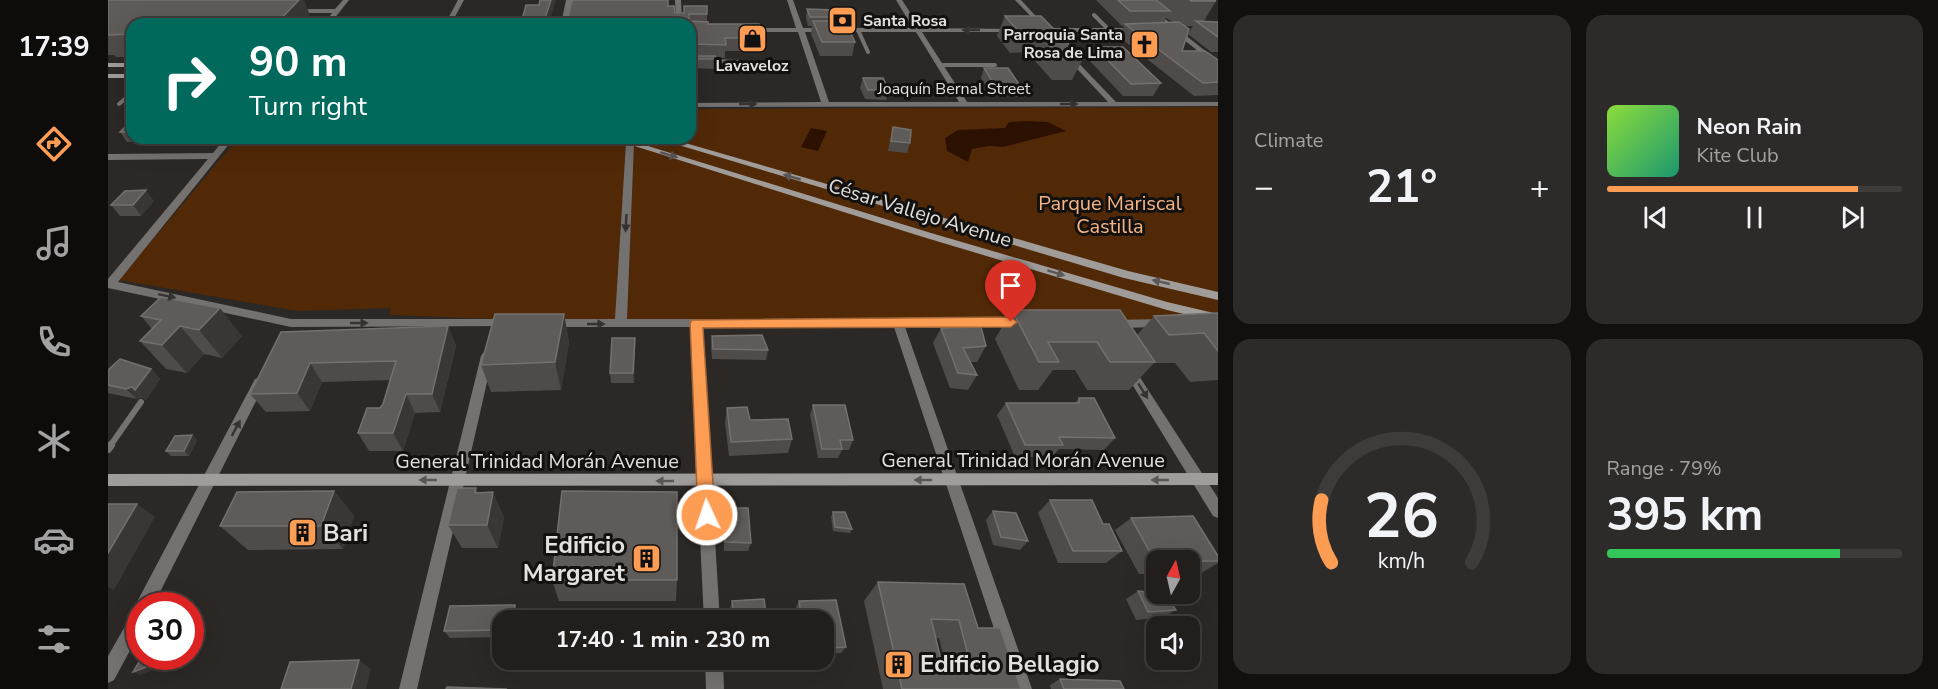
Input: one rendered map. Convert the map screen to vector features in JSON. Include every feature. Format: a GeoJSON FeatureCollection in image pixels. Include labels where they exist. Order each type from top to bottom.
{"type":"FeatureCollection","features":[{"type":"Feature","properties":{"kind":"main road"},"geometry":{"type":"LineString","coordinates":[[108,65],[126,65]]}},
{"type":"Feature","properties":{"kind":"main road"},"geometry":{"type":"LineString","coordinates":[[108,76],[126,76]]}},
{"type":"Feature","properties":{"kind":"main road","name":"César Vallejo Avenue"},"geometry":{"type":"LineString","coordinates":[[633,144],[938,238],[1167,306],[1218,318]]}},
{"type":"Feature","properties":{"kind":"main road","name":"César Vallejo Avenue"},"geometry":{"type":"LineString","coordinates":[[679,144],[1128,274],[1218,296]]}},
{"type":"Feature","properties":{"kind":"main road"},"geometry":{"type":"LineString","coordinates":[[895,224],[909,220],[903,210]]}},
{"type":"Feature","properties":{"kind":"main road"},"geometry":{"type":"LineString","coordinates":[[938,238],[932,231],[932,227],[944,222]]}},
{"type":"Feature","properties":{"kind":"main road","name":"General Trinidad Morán Avenue"},"geometry":{"type":"LineString","coordinates":[[108,480],[1218,479]]}},
{"type":"Feature","properties":{"kind":"street"},"geometry":{"type":"LineString","coordinates":[[332,18],[346,0]]}},
{"type":"Feature","properties":{"kind":"street"},"geometry":{"type":"LineString","coordinates":[[451,18],[461,0]]}},
{"type":"Feature","properties":{"kind":"street"},"geometry":{"type":"LineString","coordinates":[[565,18],[569,0]]}},
{"type":"Feature","properties":{"kind":"street"},"geometry":{"type":"LineString","coordinates":[[678,0],[679,18]]}},
{"type":"Feature","properties":{"kind":"street"},"geometry":{"type":"LineString","coordinates":[[790,0],[826,104]]}},
{"type":"Feature","properties":{"kind":"street"},"geometry":{"type":"LineString","coordinates":[[899,0],[964,104]]}},
{"type":"Feature","properties":{"kind":"street"},"geometry":{"type":"LineString","coordinates":[[1018,0],[1053,37]]}},
{"type":"Feature","properties":{"kind":"street"},"geometry":{"type":"LineString","coordinates":[[1137,0],[1218,65]]}},
{"type":"Feature","properties":{"kind":"street"},"geometry":{"type":"LineString","coordinates":[[286,10],[338,10]]}},
{"type":"Feature","properties":{"kind":"street"},"geometry":{"type":"LineString","coordinates":[[734,30],[1024,30]]}},
{"type":"Feature","properties":{"kind":"street"},"geometry":{"type":"LineString","coordinates":[[1035,30],[1141,30]]}},
{"type":"Feature","properties":{"kind":"street"},"geometry":{"type":"LineString","coordinates":[[1163,30],[1185,30]]}},
{"type":"Feature","properties":{"kind":"street"},"geometry":{"type":"LineString","coordinates":[[1060,45],[1114,104]]}},
{"type":"Feature","properties":{"kind":"street","name":"Joaquín Bernal Street"},"geometry":{"type":"LineString","coordinates":[[696,105],[1218,104]]}},
{"type":"Feature","properties":{"kind":"street"},"geometry":{"type":"LineString","coordinates":[[225,144],[109,284],[291,323],[492,334],[517,323]]}},
{"type":"Feature","properties":{"kind":"street"},"geometry":{"type":"LineString","coordinates":[[621,324],[630,144]]}},
{"type":"Feature","properties":{"kind":"street"},"geometry":{"type":"LineString","coordinates":[[108,157],[214,156]]}},
{"type":"Feature","properties":{"kind":"street"},"geometry":{"type":"LineString","coordinates":[[898,322],[1023,689]]}},
{"type":"Feature","properties":{"kind":"street"},"geometry":{"type":"LineString","coordinates":[[540,323],[1033,322]]}},
{"type":"Feature","properties":{"kind":"street"},"geometry":{"type":"LineString","coordinates":[[1104,328],[1218,322]]}},
{"type":"Feature","properties":{"kind":"street"},"geometry":{"type":"LineString","coordinates":[[284,337],[291,323]]}},
{"type":"Feature","properties":{"kind":"street"},"geometry":{"type":"LineString","coordinates":[[696,323],[711,610]]}},
{"type":"Feature","properties":{"kind":"street"},"geometry":{"type":"LineString","coordinates":[[408,689],[492,334]]}},
{"type":"Feature","properties":{"kind":"street"},"geometry":{"type":"LineString","coordinates":[[1119,352],[1218,511]]}},
{"type":"Feature","properties":{"kind":"street"},"geometry":{"type":"LineString","coordinates":[[151,592],[263,376]]}},
{"type":"Feature","properties":{"kind":"street"},"geometry":{"type":"LineString","coordinates":[[108,674],[126,640]]}},
{"type":"Feature","properties":{"kind":"street"},"geometry":{"type":"LineString","coordinates":[[715,670],[716,689]]}},
{"type":"Feature","properties":{"kind":"lane"},"geometry":{"type":"LineString","coordinates":[[1094,15],[1109,30]]}},
{"type":"Feature","properties":{"kind":"lane"},"geometry":{"type":"LineString","coordinates":[[858,30],[868,52]]}},
{"type":"Feature","properties":{"kind":"lane"},"geometry":{"type":"LineString","coordinates":[[706,61],[741,62]]}},
{"type":"Feature","properties":{"kind":"lane"},"geometry":{"type":"LineString","coordinates":[[939,65],[995,65]]}},
{"type":"Feature","properties":{"kind":"lane"},"geometry":{"type":"LineString","coordinates":[[119,104],[126,98]]}},
{"type":"Feature","properties":{"kind":"lane"},"geometry":{"type":"LineString","coordinates":[[108,449],[141,402]]}},
{"type":"Feature","properties":{"kind":"green space","name":"Parque Mariscal Castilla"},"geometry":{"type":"Polygon","coordinates":[[[1218,107],[1218,316],[1208,324],[498,319],[390,315],[391,308],[298,311],[119,280],[233,144],[696,144],[696,109],[1218,107]]]}},
{"type":"Feature","properties":{"kind":"shaded area"},"geometry":{"type":"Polygon","coordinates":[[[1009,122],[1048,122],[1066,131],[1003,147],[989,146],[972,149],[968,162],[947,151],[945,138],[958,130],[1005,128],[1009,122]]]}},
{"type":"Feature","properties":{"kind":"shaded area"},"geometry":{"type":"Polygon","coordinates":[[[811,128],[827,131],[818,151],[801,147],[811,128]]]}},
{"type":"Feature","properties":{"kind":"building"},"geometry":{"type":"Polygon","coordinates":[[[108,0],[299,0],[282,18],[126,18],[126,34],[108,35],[108,0]]]}},
{"type":"Feature","properties":{"kind":"building"},"geometry":{"type":"Polygon","coordinates":[[[540,0],[551,0],[545,18],[522,18],[526,5],[539,5],[540,0]]]}},
{"type":"Feature","properties":{"kind":"building"},"geometry":{"type":"Polygon","coordinates":[[[572,0],[668,0],[668,6],[674,6],[675,13],[684,13],[684,6],[707,6],[707,14],[689,14],[689,18],[568,18],[572,0]]]}},
{"type":"Feature","properties":{"kind":"building"},"geometry":{"type":"Polygon","coordinates":[[[1118,0],[1156,0],[1170,11],[1130,11],[1118,0]]]}},
{"type":"Feature","properties":{"kind":"building"},"geometry":{"type":"Polygon","coordinates":[[[1214,0],[1216,1],[1191,1],[1214,0]]]}},
{"type":"Feature","properties":{"kind":"building"},"geometry":{"type":"Polygon","coordinates":[[[807,9],[836,10],[840,17],[810,17],[807,9]]]}},
{"type":"Feature","properties":{"kind":"building"},"geometry":{"type":"Polygon","coordinates":[[[1005,16],[1041,16],[1083,59],[1062,59],[1036,32],[1019,32],[1005,16]]]}},
{"type":"Feature","properties":{"kind":"building"},"geometry":{"type":"Polygon","coordinates":[[[696,21],[708,22],[708,24],[759,24],[763,38],[725,38],[726,45],[696,44],[696,21]]]}},
{"type":"Feature","properties":{"kind":"building"},"geometry":{"type":"Polygon","coordinates":[[[813,21],[845,21],[855,42],[822,42],[813,21]]]}},
{"type":"Feature","properties":{"kind":"building"},"geometry":{"type":"Polygon","coordinates":[[[1196,21],[1218,22],[1218,37],[1196,21]]]}},
{"type":"Feature","properties":{"kind":"building"},"geometry":{"type":"Polygon","coordinates":[[[1179,22],[1189,29],[1182,51],[1205,51],[1218,60],[1218,82],[1203,83],[1125,24],[1179,22]]]}},
{"type":"Feature","properties":{"kind":"building"},"geometry":{"type":"Polygon","coordinates":[[[1095,47],[1123,47],[1161,83],[1131,84],[1095,47]]]}},
{"type":"Feature","properties":{"kind":"building"},"geometry":{"type":"Polygon","coordinates":[[[696,56],[715,56],[716,59],[696,59],[696,56]]]}},
{"type":"Feature","properties":{"kind":"building"},"geometry":{"type":"Polygon","coordinates":[[[984,68],[1008,68],[1021,87],[996,87],[984,68]]]}},
{"type":"Feature","properties":{"kind":"building"},"geometry":{"type":"Polygon","coordinates":[[[863,78],[883,78],[889,90],[868,90],[863,78]]]}},
{"type":"Feature","properties":{"kind":"building"},"geometry":{"type":"Polygon","coordinates":[[[893,127],[911,130],[910,143],[891,141],[893,127]]]}},
{"type":"Feature","properties":{"kind":"building"},"geometry":{"type":"Polygon","coordinates":[[[146,190],[133,205],[111,205],[125,191],[146,190]]]}},
{"type":"Feature","properties":{"kind":"building"},"geometry":{"type":"Polygon","coordinates":[[[161,297],[220,308],[199,330],[180,326],[162,345],[140,341],[161,320],[141,316],[161,297]]]}},
{"type":"Feature","properties":{"kind":"building"},"geometry":{"type":"Polygon","coordinates":[[[1012,310],[1120,310],[1155,362],[1110,362],[1097,342],[1048,342],[1059,362],[1039,362],[1012,310]]]}},
{"type":"Feature","properties":{"kind":"building"},"geometry":{"type":"Polygon","coordinates":[[[1218,313],[1218,351],[1204,333],[1169,335],[1154,316],[1218,313]]]}},
{"type":"Feature","properties":{"kind":"building"},"geometry":{"type":"Polygon","coordinates":[[[495,314],[564,314],[555,362],[481,365],[495,314]]]}},
{"type":"Feature","properties":{"kind":"building"},"geometry":{"type":"Polygon","coordinates":[[[448,326],[432,394],[406,394],[393,433],[358,433],[367,408],[380,408],[383,404],[396,361],[310,363],[297,393],[250,394],[281,332],[448,326]]]}},
{"type":"Feature","properties":{"kind":"building"},"geometry":{"type":"Polygon","coordinates":[[[981,327],[986,346],[963,348],[977,375],[958,373],[941,328],[981,327]]]}},
{"type":"Feature","properties":{"kind":"building"},"geometry":{"type":"Polygon","coordinates":[[[762,335],[768,350],[713,349],[712,336],[762,335]]]}},
{"type":"Feature","properties":{"kind":"building"},"geometry":{"type":"Polygon","coordinates":[[[612,338],[635,338],[633,373],[610,373],[612,338]]]}},
{"type":"Feature","properties":{"kind":"building"},"geometry":{"type":"Polygon","coordinates":[[[120,359],[151,369],[135,390],[132,387],[126,389],[108,385],[108,370],[120,359]]]}},
{"type":"Feature","properties":{"kind":"building"},"geometry":{"type":"Polygon","coordinates":[[[1079,398],[1094,398],[1115,438],[1059,437],[1063,445],[1025,445],[1006,403],[1079,403],[1079,398]]]}},
{"type":"Feature","properties":{"kind":"building"},"geometry":{"type":"Polygon","coordinates":[[[813,405],[845,405],[853,440],[840,440],[842,449],[822,449],[813,405]]]}},
{"type":"Feature","properties":{"kind":"building"},"geometry":{"type":"Polygon","coordinates":[[[747,407],[750,420],[788,419],[792,439],[731,442],[727,408],[747,407]]]}},
{"type":"Feature","properties":{"kind":"building"},"geometry":{"type":"Polygon","coordinates":[[[192,435],[184,451],[166,451],[175,436],[192,435]]]}},
{"type":"Feature","properties":{"kind":"building"},"geometry":{"type":"Polygon","coordinates":[[[457,488],[476,488],[475,493],[493,492],[487,525],[448,525],[457,488]]]}},
{"type":"Feature","properties":{"kind":"building"},"geometry":{"type":"Polygon","coordinates":[[[334,491],[321,526],[220,526],[237,492],[334,491]]]}},
{"type":"Feature","properties":{"kind":"building"},"geometry":{"type":"Polygon","coordinates":[[[562,491],[677,492],[677,580],[552,580],[562,491]]]}},
{"type":"Feature","properties":{"kind":"building"},"geometry":{"type":"Polygon","coordinates":[[[1050,500],[1092,500],[1103,524],[1109,524],[1122,551],[1073,551],[1050,500]]]}},
{"type":"Feature","properties":{"kind":"building"},"geometry":{"type":"Polygon","coordinates":[[[108,504],[137,504],[108,553],[108,504]]]}},
{"type":"Feature","properties":{"kind":"building"},"geometry":{"type":"Polygon","coordinates":[[[724,508],[748,508],[751,543],[725,542],[724,508]]]}},
{"type":"Feature","properties":{"kind":"building"},"geometry":{"type":"Polygon","coordinates":[[[993,511],[1016,513],[1028,541],[1001,537],[993,511]]]}},
{"type":"Feature","properties":{"kind":"building"},"geometry":{"type":"Polygon","coordinates":[[[833,512],[845,512],[852,529],[835,527],[833,512]]]}},
{"type":"Feature","properties":{"kind":"building"},"geometry":{"type":"Polygon","coordinates":[[[1193,516],[1218,556],[1218,561],[1200,561],[1200,550],[1149,550],[1131,518],[1193,516]]]}},
{"type":"Feature","properties":{"kind":"building"},"geometry":{"type":"Polygon","coordinates":[[[878,582],[964,584],[978,628],[1000,628],[1021,689],[902,689],[878,582]],[[931,619],[943,668],[971,667],[959,620],[931,619]]]}},
{"type":"Feature","properties":{"kind":"building"},"geometry":{"type":"Polygon","coordinates":[[[1138,591],[1146,592],[1146,604],[1172,604],[1176,610],[1148,612],[1138,591]]]}},
{"type":"Feature","properties":{"kind":"building"},"geometry":{"type":"Polygon","coordinates":[[[764,599],[766,610],[733,610],[732,601],[764,599]]]}},
{"type":"Feature","properties":{"kind":"building"},"geometry":{"type":"Polygon","coordinates":[[[836,600],[846,647],[834,648],[834,610],[800,610],[799,601],[836,600]]]}},
{"type":"Feature","properties":{"kind":"building"},"geometry":{"type":"Polygon","coordinates":[[[515,605],[514,610],[492,610],[492,630],[444,631],[450,606],[515,605]]]}},
{"type":"Feature","properties":{"kind":"building"},"geometry":{"type":"Polygon","coordinates":[[[359,660],[351,689],[281,689],[290,662],[359,660]]]}},
{"type":"Feature","properties":{"kind":"building"},"geometry":{"type":"Polygon","coordinates":[[[1060,679],[1120,681],[1124,689],[1064,689],[1060,679]]]}},
{"type":"Feature","properties":{"kind":"building"},"geometry":{"type":"Polygon","coordinates":[[[447,687],[507,689],[446,689],[447,687]]]}},
{"type":"Feature","properties":{"kind":"place","name":"Santa Rosa"},"geometry":{"type":"Point","coordinates":[842,21]}},
{"type":"Feature","properties":{"kind":"place","name":"Lavaveloz"},"geometry":{"type":"Point","coordinates":[752,38]}},
{"type":"Feature","properties":{"kind":"place","name":"Parroquia Santa Rosa de Lima"},"geometry":{"type":"Point","coordinates":[1144,44]}},
{"type":"Feature","properties":{"kind":"place","name":"Bari"},"geometry":{"type":"Point","coordinates":[302,533]}},
{"type":"Feature","properties":{"kind":"place","name":"Edificio Margaret"},"geometry":{"type":"Point","coordinates":[646,559]}},
{"type":"Feature","properties":{"kind":"place","name":"Edificio Bellagio"},"geometry":{"type":"Point","coordinates":[899,664]}},
{"type":"Feature","properties":{"kind":"route"},"geometry":{"type":"LineString","coordinates":[[707,515],[696,323],[1011,322]]}}]}
